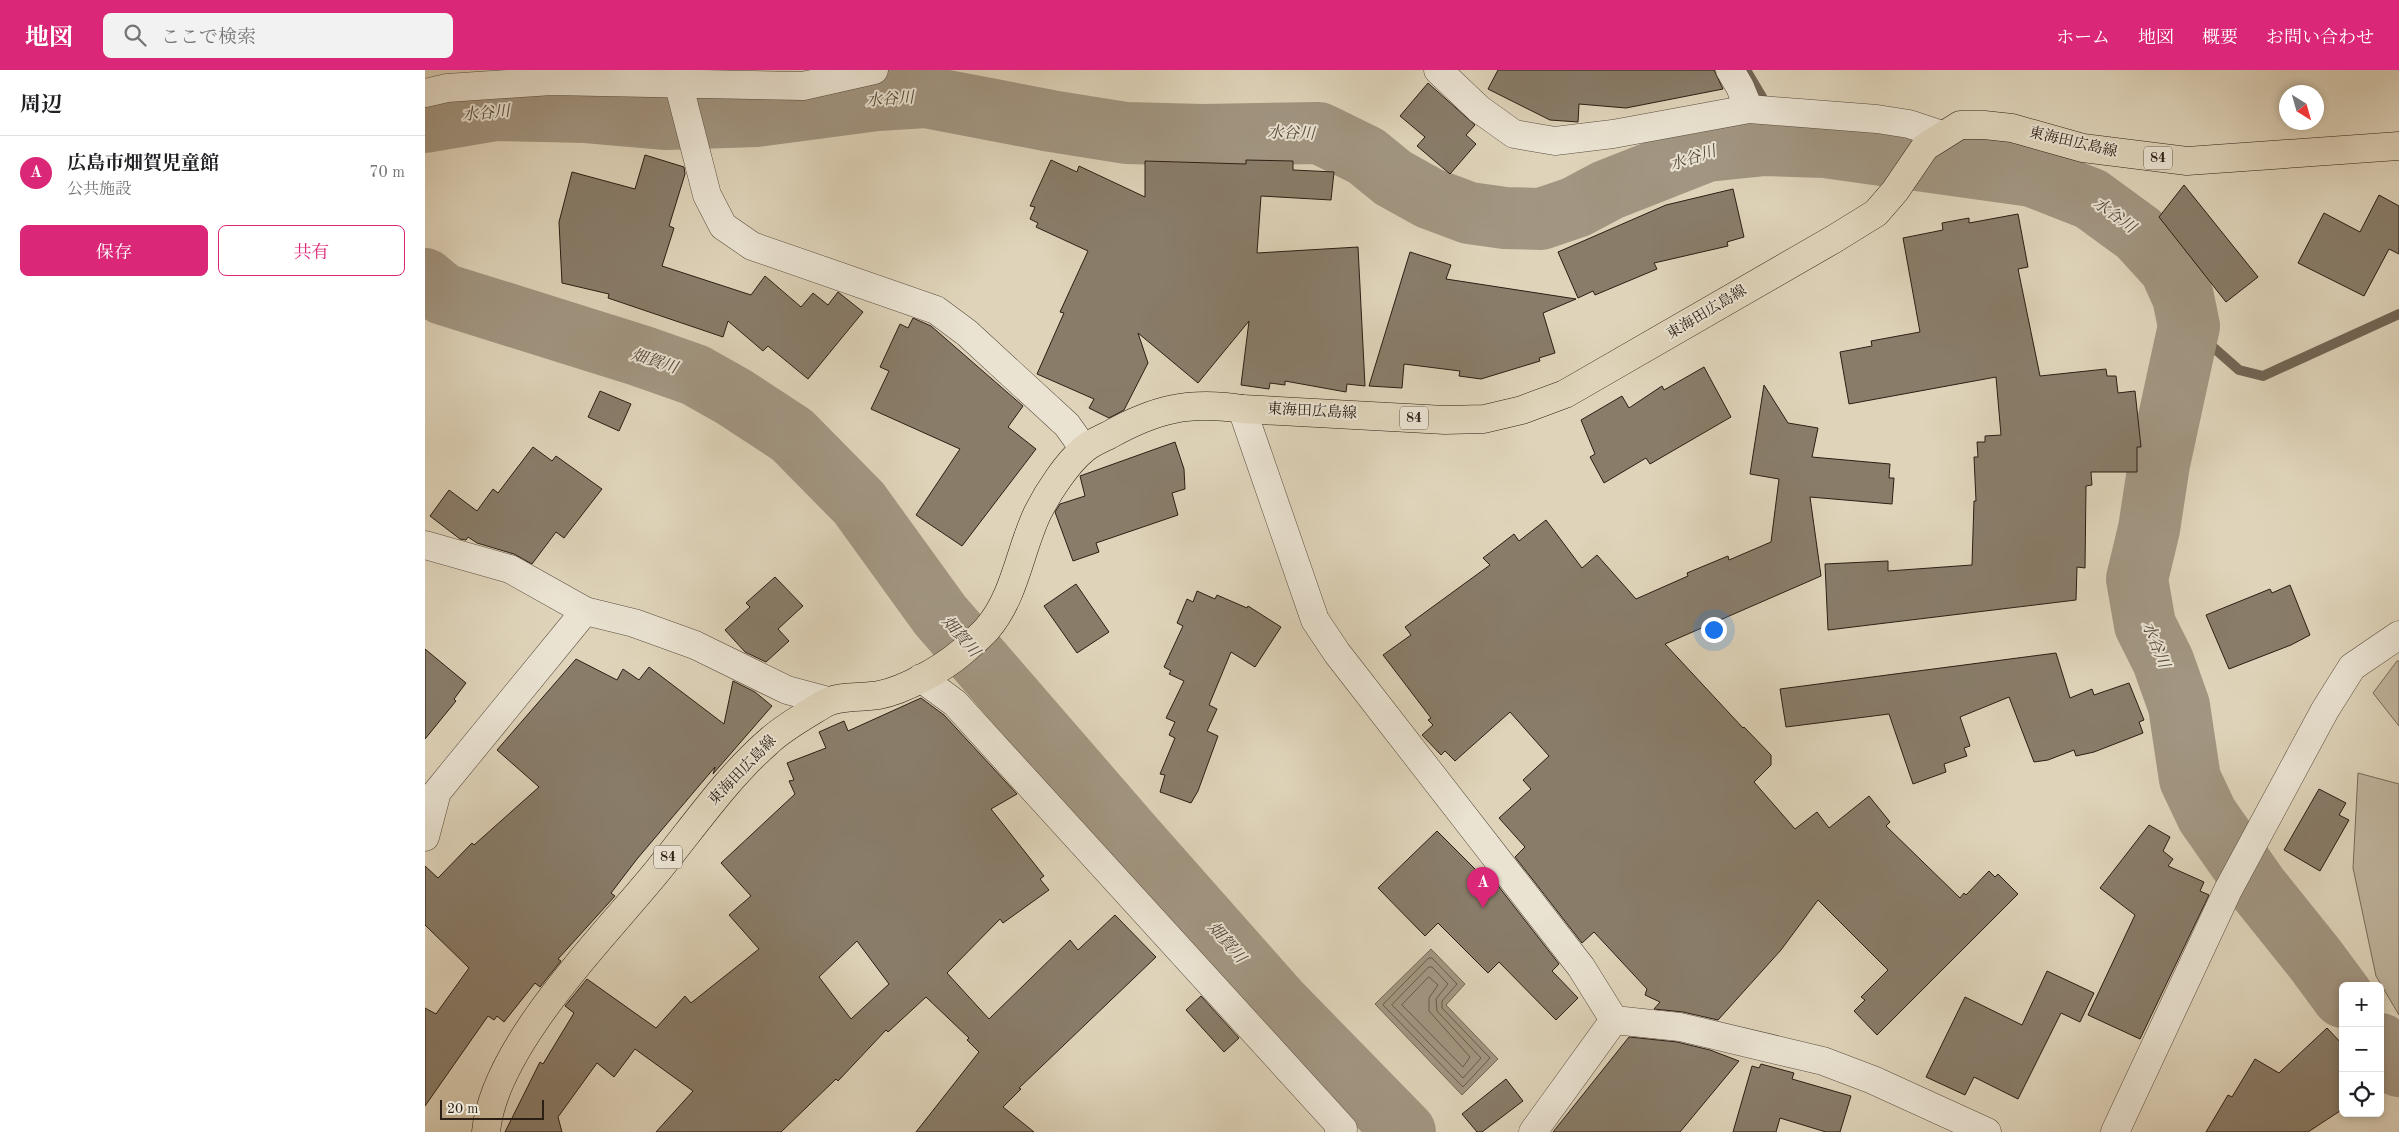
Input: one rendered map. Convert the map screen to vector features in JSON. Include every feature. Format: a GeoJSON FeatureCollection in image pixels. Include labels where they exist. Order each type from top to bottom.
{"type":"FeatureCollection","features":[{"type":"Feature","properties":{"kind":"main road","name":"東海田広島線"},"geometry":{"type":"LineString","coordinates":[[486,1132],[499,1083],[525,1037],[557,990],[659,869],[719,794],[769,741],[828,701],[881,695],[927,676],[960,654],[988,628],[1005,600],[1037,513],[1053,485],[1084,449],[1155,412],[1189,406],[1221,406],[1243,409],[1445,420],[1484,418],[1522,410],[1565,394],[1607,372],[1728,299],[1835,239],[1876,213],[1934,141],[1960,125],[2012,128],[2083,148],[2187,161],[2399,146]]}},
{"type":"Feature","properties":{"kind":"street"},"geometry":{"type":"LineString","coordinates":[[425,93],[447,88],[551,80],[680,87],[803,86],[874,70]]}},
{"type":"Feature","properties":{"kind":"street"},"geometry":{"type":"LineString","coordinates":[[1438,70],[1479,109],[1514,134],[1555,141],[1613,134],[1749,109],[1877,119],[1909,124],[1934,141]]}},
{"type":"Feature","properties":{"kind":"street"},"geometry":{"type":"LineString","coordinates":[[1730,70],[1740,87],[1749,109]]}},
{"type":"Feature","properties":{"kind":"street"},"geometry":{"type":"LineString","coordinates":[[680,87],[707,195],[723,226],[752,246],[936,310],[967,333],[1067,425],[1084,449]]}},
{"type":"Feature","properties":{"kind":"street"},"geometry":{"type":"LineString","coordinates":[[1243,409],[1315,620],[1337,653],[1581,967],[1614,1020]]}},
{"type":"Feature","properties":{"kind":"street"},"geometry":{"type":"LineString","coordinates":[[425,545],[511,569],[585,611],[634,623],[695,645],[787,690],[828,701]]}},
{"type":"Feature","properties":{"kind":"street"},"geometry":{"type":"LineString","coordinates":[[425,837],[437,792],[585,611]]}},
{"type":"Feature","properties":{"kind":"street"},"geometry":{"type":"LineString","coordinates":[[2115,1132],[2233,882],[2325,710],[2352,667],[2399,636]]}},
{"type":"Feature","properties":{"kind":"street"},"geometry":{"type":"LineString","coordinates":[[927,676],[955,703],[1109,870],[1343,1129],[1339,1132]]}},
{"type":"Feature","properties":{"kind":"street"},"geometry":{"type":"LineString","coordinates":[[1533,1132],[1614,1020]]}},
{"type":"Feature","properties":{"kind":"street"},"geometry":{"type":"LineString","coordinates":[[1614,1020],[1680,1027],[1823,1062],[1873,1080],[1987,1132]]}},
{"type":"Feature","properties":{"kind":"shaded area"},"geometry":{"type":"Polygon","coordinates":[[[2397,661],[2399,661],[2399,726],[2373,693],[2397,661]]]}},
{"type":"Feature","properties":{"kind":"shaded area"},"geometry":{"type":"Polygon","coordinates":[[[2358,773],[2399,784],[2399,1015],[2384,990],[2384,982],[2380,982],[2376,976],[2353,868],[2358,773]]]}},
{"type":"Feature","properties":{"kind":"water"},"geometry":{"type":"Polygon","coordinates":[[[1431,949],[1465,984],[1446,1005],[1498,1059],[1462,1095],[1375,1004],[1431,949]]]}},
{"type":"Feature","properties":{"kind":"building"},"geometry":{"type":"Polygon","coordinates":[[[1498,70],[1714,70],[1723,89],[1626,108],[1579,104],[1578,122],[1550,120],[1488,89],[1498,70]]]}},
{"type":"Feature","properties":{"kind":"building"},"geometry":{"type":"Polygon","coordinates":[[[1428,83],[1475,125],[1466,135],[1476,144],[1450,174],[1417,146],[1425,137],[1400,116],[1428,83]]]}},
{"type":"Feature","properties":{"kind":"building"},"geometry":{"type":"Polygon","coordinates":[[[645,155],[684,167],[685,174],[669,226],[674,228],[662,266],[751,295],[765,276],[801,307],[813,293],[828,305],[838,292],[863,312],[808,379],[768,346],[763,351],[728,321],[723,337],[608,298],[609,294],[562,283],[559,222],[572,172],[635,189],[645,155]]]}},
{"type":"Feature","properties":{"kind":"building"},"geometry":{"type":"Polygon","coordinates":[[[1051,160],[1077,172],[1079,166],[1145,197],[1145,161],[1246,164],[1246,160],[1293,161],[1293,170],[1334,172],[1331,200],[1261,196],[1257,253],[1358,247],[1365,386],[1347,384],[1346,392],[1285,381],[1285,385],[1270,383],[1269,389],[1241,385],[1249,321],[1198,383],[1138,333],[1148,363],[1124,410],[1109,418],[1089,408],[1094,399],[1037,374],[1064,313],[1060,312],[1088,251],[1036,227],[1038,223],[1030,219],[1035,207],[1030,206],[1051,160]]]}},
{"type":"Feature","properties":{"kind":"building"},"geometry":{"type":"Polygon","coordinates":[[[2184,185],[2258,277],[2226,302],[2159,217],[2184,185]]]}},
{"type":"Feature","properties":{"kind":"building"},"geometry":{"type":"Polygon","coordinates":[[[1733,189],[1744,237],[1727,242],[1728,246],[1654,263],[1657,269],[1595,295],[1593,291],[1578,298],[1558,252],[1666,205],[1733,189]]]}},
{"type":"Feature","properties":{"kind":"building"},"geometry":{"type":"Polygon","coordinates":[[[2379,195],[2399,206],[2399,254],[2389,249],[2364,296],[2298,263],[2324,213],[2360,232],[2379,195]]]}},
{"type":"Feature","properties":{"kind":"building"},"geometry":{"type":"Polygon","coordinates":[[[2018,214],[2028,267],[2018,269],[2040,376],[2106,369],[2107,376],[2116,376],[2118,393],[2135,391],[2141,447],[2137,447],[2137,472],[2091,472],[2092,485],[2086,486],[2085,568],[2077,567],[2076,600],[1828,630],[1825,564],[1888,561],[1888,571],[1972,565],[1974,501],[1976,501],[1974,457],[1978,457],[1977,442],[1985,442],[1985,436],[2001,435],[1996,377],[1849,404],[1840,352],[1872,346],[1871,341],[1920,332],[1903,238],[1943,230],[1942,223],[1969,218],[1969,223],[2018,214]]]}},
{"type":"Feature","properties":{"kind":"building"},"geometry":{"type":"Polygon","coordinates":[[[1410,252],[1451,265],[1446,279],[1576,299],[1543,313],[1555,353],[1539,358],[1540,361],[1481,379],[1459,376],[1460,371],[1404,364],[1402,388],[1369,386],[1410,252]]]}},
{"type":"Feature","properties":{"kind":"building"},"geometry":{"type":"Polygon","coordinates":[[[913,318],[931,326],[1023,406],[1008,427],[1036,449],[962,546],[916,515],[960,449],[871,409],[889,371],[880,367],[900,324],[908,328],[913,318]]]}},
{"type":"Feature","properties":{"kind":"building"},"geometry":{"type":"Polygon","coordinates":[[[1704,367],[1731,417],[1650,464],[1646,458],[1604,483],[1590,457],[1595,454],[1581,420],[1622,396],[1629,408],[1662,386],[1664,390],[1704,367]]]}},
{"type":"Feature","properties":{"kind":"building"},"geometry":{"type":"Polygon","coordinates":[[[1764,385],[1788,423],[1818,428],[1812,457],[1890,464],[1889,478],[1894,478],[1892,504],[1810,497],[1821,576],[1665,644],[1743,728],[1771,755],[1771,765],[1754,782],[1795,829],[1817,812],[1829,828],[1869,796],[1890,822],[1886,826],[1960,898],[1964,893],[1966,895],[1989,871],[1995,877],[1998,874],[2018,894],[1877,1035],[1854,1011],[1865,1000],[1861,997],[1888,970],[1818,900],[1781,950],[1718,1020],[1683,1012],[1654,1009],[1660,1002],[1645,995],[1647,989],[1594,932],[1582,943],[1515,857],[1525,847],[1499,818],[1531,789],[1523,780],[1549,756],[1510,712],[1455,761],[1445,751],[1441,755],[1422,735],[1433,725],[1428,720],[1431,718],[1383,655],[1411,635],[1405,627],[1490,565],[1483,558],[1514,534],[1519,541],[1546,520],[1582,568],[1597,555],[1636,599],[1688,576],[1687,573],[1728,556],[1729,560],[1771,542],[1779,479],[1750,474],[1764,385]]]}},
{"type":"Feature","properties":{"kind":"building"},"geometry":{"type":"Polygon","coordinates":[[[600,391],[631,404],[619,431],[588,417],[600,391]]]}},
{"type":"Feature","properties":{"kind":"building"},"geometry":{"type":"Polygon","coordinates":[[[1175,442],[1184,469],[1185,489],[1172,493],[1178,515],[1096,543],[1099,552],[1073,561],[1055,512],[1060,504],[1085,496],[1080,476],[1175,442]]]}},
{"type":"Feature","properties":{"kind":"building"},"geometry":{"type":"Polygon","coordinates":[[[533,447],[552,461],[556,456],[602,489],[564,538],[556,532],[532,564],[514,554],[477,543],[468,537],[466,540],[460,539],[430,516],[449,490],[477,511],[493,489],[498,493],[533,447]]]}},
{"type":"Feature","properties":{"kind":"building"},"geometry":{"type":"Polygon","coordinates":[[[775,577],[803,606],[778,629],[789,641],[766,662],[745,652],[725,630],[750,607],[746,603],[775,577]]]}},
{"type":"Feature","properties":{"kind":"building"},"geometry":{"type":"Polygon","coordinates":[[[1076,584],[1109,632],[1077,653],[1044,606],[1076,584]]]}},
{"type":"Feature","properties":{"kind":"building"},"geometry":{"type":"Polygon","coordinates":[[[2290,585],[2310,635],[2291,645],[2229,669],[2206,615],[2270,589],[2272,593],[2290,585]]]}},
{"type":"Feature","properties":{"kind":"building"},"geometry":{"type":"Polygon","coordinates":[[[1197,591],[1215,599],[1217,595],[1247,608],[1248,606],[1281,627],[1255,667],[1231,652],[1209,705],[1217,709],[1207,731],[1218,736],[1198,791],[1191,803],[1160,792],[1165,775],[1160,774],[1175,738],[1169,735],[1175,722],[1166,718],[1184,681],[1169,674],[1171,671],[1164,667],[1183,626],[1177,623],[1187,599],[1193,602],[1197,591]]]}},
{"type":"Feature","properties":{"kind":"building"},"geometry":{"type":"Polygon","coordinates":[[[425,649],[466,683],[454,699],[456,701],[425,739],[425,649]]]}},
{"type":"Feature","properties":{"kind":"building"},"geometry":{"type":"Polygon","coordinates":[[[2056,653],[2070,698],[2092,689],[2094,695],[2129,683],[2144,720],[2139,722],[2143,733],[2094,752],[2076,756],[2074,750],[2048,760],[2034,762],[2009,697],[1960,717],[1970,746],[1964,748],[1967,756],[1944,764],[1946,772],[1913,784],[1889,714],[1786,727],[1780,689],[2056,653]]]}},
{"type":"Feature","properties":{"kind":"building"},"geometry":{"type":"Polygon","coordinates":[[[576,659],[617,680],[623,669],[639,680],[649,667],[724,724],[733,681],[755,692],[772,706],[713,774],[715,767],[637,859],[611,893],[615,896],[558,959],[561,961],[540,987],[535,983],[504,1022],[497,1016],[494,1020],[488,1016],[425,1106],[425,1008],[436,1014],[469,968],[425,925],[425,866],[438,878],[472,843],[474,845],[539,787],[497,750],[576,659]]]}},
{"type":"Feature","properties":{"kind":"building"},"geometry":{"type":"Polygon","coordinates":[[[921,698],[944,715],[1017,794],[991,809],[1044,876],[1040,879],[1049,890],[1003,923],[1000,919],[947,973],[989,1019],[1070,940],[1078,950],[1115,915],[1156,957],[1019,1088],[1021,1089],[1003,1107],[1034,1132],[916,1132],[979,1052],[967,1040],[969,1038],[926,997],[888,1032],[886,1030],[838,1081],[836,1079],[781,1132],[656,1132],[693,1091],[635,1049],[614,1077],[597,1063],[558,1117],[562,1132],[505,1132],[540,1062],[543,1064],[574,1013],[565,1006],[587,979],[656,1028],[685,996],[691,1003],[759,949],[729,915],[751,896],[721,863],[795,794],[789,781],[794,780],[787,763],[826,748],[819,732],[844,721],[848,731],[921,698]],[[857,941],[819,977],[851,1019],[889,984],[857,941]]]}},
{"type":"Feature","properties":{"kind":"building"},"geometry":{"type":"Polygon","coordinates":[[[2319,789],[2346,803],[2339,815],[2349,820],[2320,871],[2284,850],[2319,789]]]}},
{"type":"Feature","properties":{"kind":"building"},"geometry":{"type":"Polygon","coordinates":[[[2149,825],[2170,837],[2163,851],[2173,859],[2168,866],[2204,882],[2200,891],[2209,895],[2140,1039],[2088,1015],[2135,915],[2100,888],[2149,825]]]}},
{"type":"Feature","properties":{"kind":"building"},"geometry":{"type":"Polygon","coordinates":[[[1437,831],[1488,882],[1492,878],[1559,964],[1552,971],[1578,998],[1556,1020],[1499,962],[1488,973],[1438,923],[1425,936],[1378,888],[1437,831]]]}},
{"type":"Feature","properties":{"kind":"building"},"geometry":{"type":"Polygon","coordinates":[[[2047,971],[2094,993],[2080,1022],[2061,1013],[2018,1099],[1974,1077],[1965,1095],[1926,1077],[1965,997],[2022,1025],[2047,971]]]}},
{"type":"Feature","properties":{"kind":"building"},"geometry":{"type":"Polygon","coordinates":[[[1201,996],[1239,1038],[1224,1052],[1186,1010],[1201,996]]]}},
{"type":"Feature","properties":{"kind":"building"},"geometry":{"type":"Polygon","coordinates":[[[2327,1028],[2339,1041],[2339,1112],[2308,1132],[2206,1132],[2228,1095],[2232,1097],[2255,1059],[2279,1073],[2327,1028]]]}},
{"type":"Feature","properties":{"kind":"building"},"geometry":{"type":"Polygon","coordinates":[[[1629,1037],[1677,1042],[1710,1050],[1739,1061],[1680,1132],[1553,1132],[1629,1037]]]}},
{"type":"Feature","properties":{"kind":"building"},"geometry":{"type":"Polygon","coordinates":[[[1761,1064],[1794,1073],[1792,1079],[1851,1096],[1840,1132],[1826,1132],[1780,1118],[1776,1132],[1733,1132],[1752,1066],[1759,1068],[1761,1064]]]}},
{"type":"Feature","properties":{"kind":"building"},"geometry":{"type":"Polygon","coordinates":[[[1506,1079],[1523,1101],[1482,1132],[1477,1132],[1462,1114],[1506,1079]]]}},
{"type":"Feature","properties":{"kind":"waterway"},"geometry":{"type":"LineString","coordinates":[[1746,70],[1791,146]]}},
{"type":"Feature","properties":{"kind":"waterway","name":"水谷川"},"geometry":{"type":"LineString","coordinates":[[425,122],[496,110],[586,112],[667,119],[756,116],[877,100],[926,97],[1126,133],[1203,135],[1319,133],[1366,156],[1393,178],[1429,198],[1469,213],[1505,218],[1541,219],[1576,207],[1608,190],[1707,151],[1765,145],[1825,147],[2032,176],[2091,199],[2139,234],[2170,268],[2183,297],[2189,326],[2159,464],[2149,529],[2137,579],[2145,625],[2163,661],[2179,706],[2190,779],[2207,815],[2258,888],[2339,992]]}},
{"type":"Feature","properties":{"kind":"waterway","name":"畑賀川"},"geometry":{"type":"LineString","coordinates":[[425,279],[443,294],[641,356],[695,375],[734,397],[792,435],[859,503],[940,615],[1134,839],[1280,1004],[1405,1132]]}},
{"type":"Feature","properties":{"kind":"waterway"},"geometry":{"type":"LineString","coordinates":[[2189,326],[2239,370],[2263,376],[2399,314]]}},
{"type":"Feature","properties":{"kind":"waterway","name":"水谷川"},"geometry":{"type":"LineString","coordinates":[[2384,1049],[2399,1066]]}},
{"type":"Feature","properties":{"kind":"place","name":"広島市畑賀児童館"},"geometry":{"type":"Point","coordinates":[1483,908]}}]}
